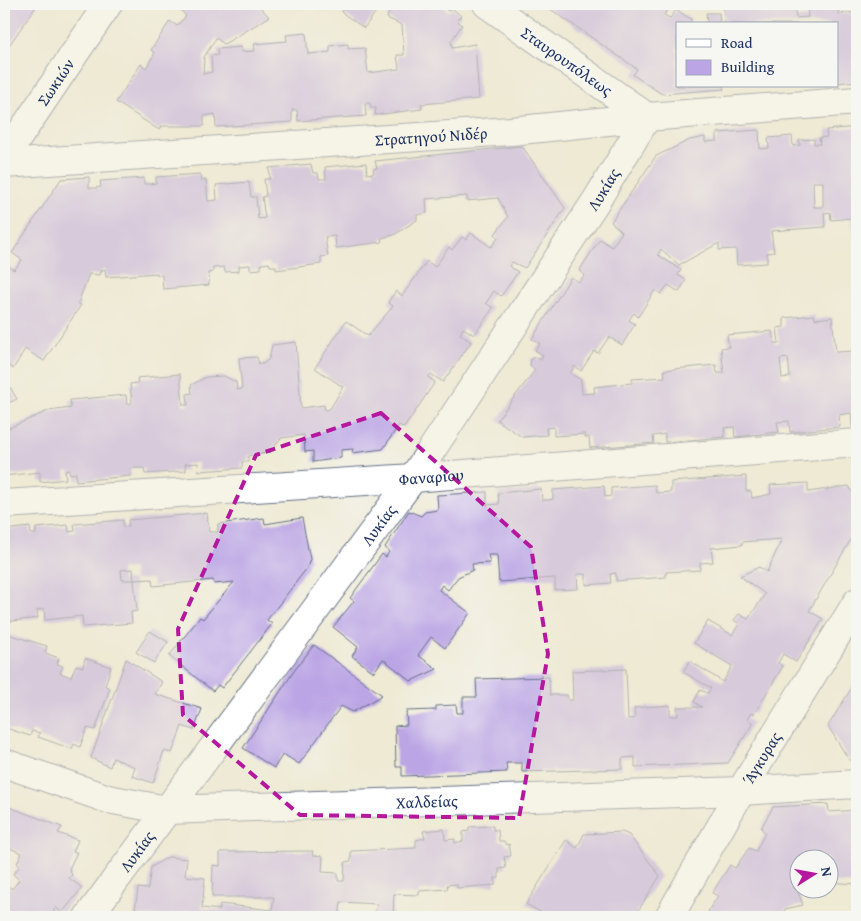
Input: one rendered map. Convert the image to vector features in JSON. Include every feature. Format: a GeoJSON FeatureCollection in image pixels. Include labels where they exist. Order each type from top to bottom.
{"type":"FeatureCollection","features":[{"type":"Feature","properties":{"kind":"street","name":"Σωκιών"},"geometry":{"type":"LineString","coordinates":[[4,158],[108,4]]}},
{"type":"Feature","properties":{"kind":"street","name":"Σταυρουπόλεως"},"geometry":{"type":"LineString","coordinates":[[487,4],[647,117]]}},
{"type":"Feature","properties":{"kind":"street","name":"Στρατηγού Νιδέρ"},"geometry":{"type":"LineString","coordinates":[[4,164],[511,131],[647,117],[857,101]]}},
{"type":"Feature","properties":{"kind":"street","name":"Λυκίας"},"geometry":{"type":"LineString","coordinates":[[88,917],[413,478],[596,201],[647,117]]}},
{"type":"Feature","properties":{"kind":"street","name":"Φαναρίου"},"geometry":{"type":"LineString","coordinates":[[4,504],[413,478],[857,443]]}},
{"type":"Feature","properties":{"kind":"street","name":"Άγκυρας"},"geometry":{"type":"LineString","coordinates":[[669,917],[741,791],[857,602]]}},
{"type":"Feature","properties":{"kind":"street","name":"Χαλδείας"},"geometry":{"type":"LineString","coordinates":[[4,763],[108,800],[167,810],[741,791],[857,784]]}},
{"type":"Feature","properties":{"kind":"highlighted area"},"geometry":{"type":"Polygon","coordinates":[[[381,413],[531,547],[548,654],[519,818],[300,815],[183,715],[178,629],[256,455],[381,413]]]}},
{"type":"Feature","properties":{"kind":"building"},"geometry":{"type":"Polygon","coordinates":[[[4,4],[38,4],[5,51],[4,50],[4,4]]]}},
{"type":"Feature","properties":{"kind":"building"},"geometry":{"type":"Polygon","coordinates":[[[179,4],[254,4],[261,8],[269,17],[224,44],[216,38],[204,57],[203,74],[212,72],[211,56],[218,55],[217,49],[241,47],[241,52],[255,51],[254,44],[287,41],[286,35],[306,33],[308,54],[330,52],[330,46],[348,44],[348,49],[365,48],[368,73],[399,69],[397,55],[404,55],[402,25],[387,18],[389,12],[380,6],[364,28],[341,12],[347,4],[444,4],[442,6],[448,11],[452,8],[461,16],[457,20],[462,25],[451,41],[452,48],[475,44],[479,99],[421,104],[422,109],[375,115],[376,108],[371,108],[370,103],[365,103],[366,116],[298,121],[297,110],[292,110],[292,122],[216,127],[215,114],[204,116],[204,126],[161,126],[159,130],[116,102],[141,64],[146,68],[155,53],[151,50],[170,21],[177,26],[186,16],[177,6],[179,4]]]}},
{"type":"Feature","properties":{"kind":"building"},"geometry":{"type":"Polygon","coordinates":[[[543,4],[672,4],[664,15],[670,18],[676,10],[691,19],[690,22],[676,22],[676,88],[724,89],[662,94],[633,75],[637,69],[543,4]]]}},
{"type":"Feature","properties":{"kind":"building"},"geometry":{"type":"Polygon","coordinates":[[[723,4],[795,4],[796,18],[808,17],[807,7],[838,4],[839,14],[857,12],[857,81],[838,83],[838,22],[725,22],[723,4]]]}},
{"type":"Feature","properties":{"kind":"building"},"geometry":{"type":"Polygon","coordinates":[[[706,13],[719,13],[720,22],[707,22],[706,13]]]}},
{"type":"Feature","properties":{"kind":"building"},"geometry":{"type":"Polygon","coordinates":[[[857,127],[857,230],[853,230],[852,218],[831,220],[830,212],[824,213],[825,227],[771,231],[774,252],[767,253],[767,263],[737,265],[736,249],[719,250],[719,243],[679,265],[661,249],[658,255],[681,270],[678,275],[686,280],[679,292],[668,285],[661,294],[655,290],[638,317],[634,313],[629,320],[635,324],[622,345],[609,337],[598,353],[594,351],[581,371],[575,366],[570,373],[581,380],[582,394],[595,393],[594,387],[632,383],[632,379],[665,377],[664,370],[716,365],[717,373],[724,373],[721,348],[729,347],[727,335],[772,331],[774,343],[779,343],[777,328],[784,327],[784,318],[814,315],[815,319],[832,317],[836,352],[855,351],[855,359],[857,359],[857,425],[852,426],[851,413],[839,415],[840,427],[790,432],[789,421],[777,422],[779,432],[735,437],[734,427],[724,428],[725,437],[665,442],[665,434],[653,436],[654,443],[590,448],[589,437],[585,437],[585,434],[554,436],[554,427],[546,428],[547,435],[522,437],[497,420],[535,370],[530,365],[531,359],[535,357],[541,360],[543,355],[535,350],[540,344],[532,339],[571,277],[579,282],[585,275],[579,271],[600,239],[612,247],[622,232],[611,222],[656,156],[690,140],[705,137],[705,142],[717,141],[717,133],[759,130],[760,149],[769,148],[768,138],[792,136],[793,146],[800,145],[799,140],[814,139],[814,144],[820,144],[819,138],[827,137],[826,130],[857,127]],[[813,182],[814,207],[823,207],[823,182],[813,182]],[[788,358],[780,359],[782,378],[790,377],[788,358]]]}},
{"type":"Feature","properties":{"kind":"building"},"geometry":{"type":"Polygon","coordinates":[[[522,146],[565,208],[525,268],[512,262],[509,266],[518,272],[501,296],[494,291],[486,303],[493,308],[474,335],[463,328],[460,334],[471,342],[443,382],[431,374],[428,377],[435,382],[404,428],[399,425],[383,449],[352,453],[353,449],[341,450],[341,458],[313,462],[313,451],[305,452],[304,435],[281,438],[270,452],[248,456],[248,462],[242,462],[242,468],[199,471],[198,463],[185,464],[186,471],[145,474],[144,468],[130,468],[131,476],[76,481],[76,473],[70,474],[69,470],[65,471],[66,479],[40,482],[40,472],[4,476],[4,430],[48,411],[71,408],[70,400],[126,395],[127,404],[132,403],[130,384],[138,383],[137,378],[180,374],[183,405],[188,405],[187,394],[192,393],[191,385],[206,377],[224,376],[236,382],[237,390],[242,389],[239,358],[257,357],[259,364],[263,364],[269,359],[272,345],[296,342],[301,408],[324,405],[325,410],[330,409],[343,387],[315,368],[346,321],[368,336],[393,306],[388,302],[396,291],[402,296],[427,261],[435,267],[449,247],[452,250],[462,237],[466,240],[471,233],[491,247],[498,238],[495,234],[508,217],[498,198],[467,201],[467,196],[426,199],[427,213],[417,215],[417,220],[394,235],[381,238],[382,242],[336,248],[335,236],[325,237],[328,256],[321,257],[321,264],[276,270],[276,266],[270,266],[269,263],[261,264],[261,269],[250,270],[250,265],[239,266],[239,271],[225,272],[224,267],[213,268],[213,272],[208,273],[209,285],[163,289],[162,275],[157,275],[157,273],[106,277],[105,269],[102,270],[100,275],[89,274],[78,303],[81,305],[44,361],[25,349],[13,369],[7,364],[4,370],[4,263],[14,270],[22,260],[12,253],[61,179],[89,177],[89,188],[95,188],[101,187],[100,181],[144,178],[144,184],[150,184],[156,183],[156,177],[200,174],[201,180],[206,180],[208,201],[217,200],[216,185],[249,182],[251,197],[256,197],[258,219],[265,218],[262,197],[266,196],[264,179],[270,179],[269,168],[311,164],[313,173],[318,173],[319,179],[326,179],[325,167],[366,163],[367,174],[374,173],[373,169],[377,168],[375,161],[522,146]]]}},
{"type":"Feature","properties":{"kind":"building"},"geometry":{"type":"Polygon","coordinates":[[[4,377],[17,399],[4,405],[4,377]]]}},
{"type":"Feature","properties":{"kind":"building"},"geometry":{"type":"Polygon","coordinates":[[[746,476],[746,491],[751,491],[752,498],[771,494],[770,485],[808,483],[808,492],[849,486],[857,501],[857,529],[809,611],[823,619],[796,662],[783,654],[778,663],[783,666],[754,714],[751,713],[747,719],[753,723],[728,763],[635,767],[635,757],[622,758],[622,769],[522,772],[522,763],[506,763],[507,772],[402,776],[402,767],[396,767],[395,726],[407,725],[406,711],[436,710],[436,706],[456,705],[457,713],[463,713],[463,697],[477,697],[476,679],[549,677],[550,695],[567,695],[568,700],[573,700],[572,671],[626,669],[628,719],[635,718],[634,708],[670,705],[670,716],[678,716],[677,707],[702,707],[694,702],[700,690],[708,693],[711,688],[683,672],[690,661],[723,682],[732,666],[694,643],[708,621],[732,635],[739,624],[734,620],[739,614],[748,619],[765,594],[740,576],[759,567],[767,572],[782,539],[742,542],[742,545],[711,548],[713,562],[700,563],[700,570],[666,572],[666,577],[616,581],[616,573],[610,574],[611,583],[586,585],[586,574],[577,574],[578,589],[555,590],[555,578],[499,582],[497,555],[488,555],[490,563],[472,564],[473,570],[458,577],[448,590],[442,585],[439,590],[470,613],[445,648],[431,637],[418,655],[437,669],[411,681],[383,659],[374,672],[352,656],[358,647],[333,627],[354,601],[350,598],[382,554],[386,557],[389,552],[385,547],[409,511],[421,516],[425,512],[438,510],[437,495],[487,492],[487,505],[499,504],[498,493],[541,489],[542,500],[548,500],[553,499],[553,490],[604,486],[605,497],[611,496],[611,488],[655,485],[656,493],[671,492],[671,482],[746,476]]]}},
{"type":"Feature","properties":{"kind":"building"},"geometry":{"type":"Polygon","coordinates":[[[207,513],[209,532],[218,532],[218,524],[264,518],[265,524],[302,518],[310,559],[307,568],[267,620],[272,624],[222,688],[218,685],[213,691],[169,656],[200,617],[203,619],[234,582],[214,584],[213,580],[153,586],[152,579],[134,580],[137,611],[131,612],[132,623],[83,627],[82,616],[45,620],[44,609],[37,610],[38,618],[4,622],[4,530],[30,527],[31,534],[36,534],[36,528],[68,525],[69,532],[75,531],[74,524],[123,520],[123,527],[129,526],[128,520],[207,513]],[[133,569],[121,570],[122,580],[134,580],[133,569]]]}},
{"type":"Feature","properties":{"kind":"building"},"geometry":{"type":"Polygon","coordinates":[[[150,631],[168,642],[154,663],[136,652],[150,631]]]}},
{"type":"Feature","properties":{"kind":"building"},"geometry":{"type":"Polygon","coordinates":[[[4,633],[47,646],[45,653],[59,658],[57,664],[63,666],[60,673],[71,677],[76,665],[83,667],[85,658],[111,667],[105,686],[110,688],[95,730],[87,728],[80,747],[74,744],[72,749],[38,737],[40,733],[32,731],[30,736],[6,728],[8,723],[4,722],[4,633]]]}},
{"type":"Feature","properties":{"kind":"building"},"geometry":{"type":"Polygon","coordinates":[[[314,645],[382,695],[353,712],[341,706],[299,764],[283,754],[274,768],[243,748],[294,671],[314,645]]]}},
{"type":"Feature","properties":{"kind":"building"},"geometry":{"type":"Polygon","coordinates":[[[126,659],[162,682],[155,694],[202,709],[194,730],[182,726],[172,753],[164,751],[153,783],[132,776],[135,767],[113,758],[110,767],[91,758],[126,659]]]}},
{"type":"Feature","properties":{"kind":"building"},"geometry":{"type":"Polygon","coordinates":[[[857,679],[857,760],[849,760],[828,726],[857,679]]]}},
{"type":"Feature","properties":{"kind":"building"},"geometry":{"type":"Polygon","coordinates":[[[828,804],[829,812],[857,810],[857,884],[838,883],[838,848],[788,848],[788,898],[800,898],[803,905],[785,909],[780,917],[716,917],[708,911],[718,896],[712,893],[730,865],[735,868],[749,848],[756,851],[765,833],[761,828],[773,807],[828,804]]]}},
{"type":"Feature","properties":{"kind":"building"},"geometry":{"type":"Polygon","coordinates":[[[4,805],[62,827],[58,833],[78,840],[73,852],[77,852],[69,869],[72,875],[69,878],[82,888],[62,913],[56,907],[51,917],[4,917],[4,883],[12,889],[19,880],[13,874],[20,866],[17,863],[22,853],[4,846],[4,805]]]}},
{"type":"Feature","properties":{"kind":"building"},"geometry":{"type":"Polygon","coordinates":[[[493,826],[493,830],[498,830],[499,841],[504,841],[506,845],[509,844],[511,856],[504,857],[506,868],[499,869],[499,878],[495,878],[495,885],[457,888],[457,884],[447,885],[448,889],[419,891],[419,895],[394,894],[393,917],[374,917],[377,904],[341,902],[339,917],[134,916],[138,888],[148,889],[151,867],[168,857],[187,859],[185,876],[205,878],[202,908],[220,910],[220,904],[272,910],[274,897],[212,897],[213,865],[220,866],[220,852],[313,851],[312,855],[323,856],[322,872],[338,873],[338,881],[344,881],[345,862],[351,861],[351,851],[416,848],[416,840],[425,838],[423,831],[444,829],[445,840],[455,839],[455,843],[463,841],[463,832],[469,831],[469,827],[493,826]]]}},
{"type":"Feature","properties":{"kind":"building"},"geometry":{"type":"Polygon","coordinates":[[[622,832],[629,835],[660,876],[634,917],[549,917],[526,904],[566,840],[577,848],[584,834],[622,832]]]}}]}
